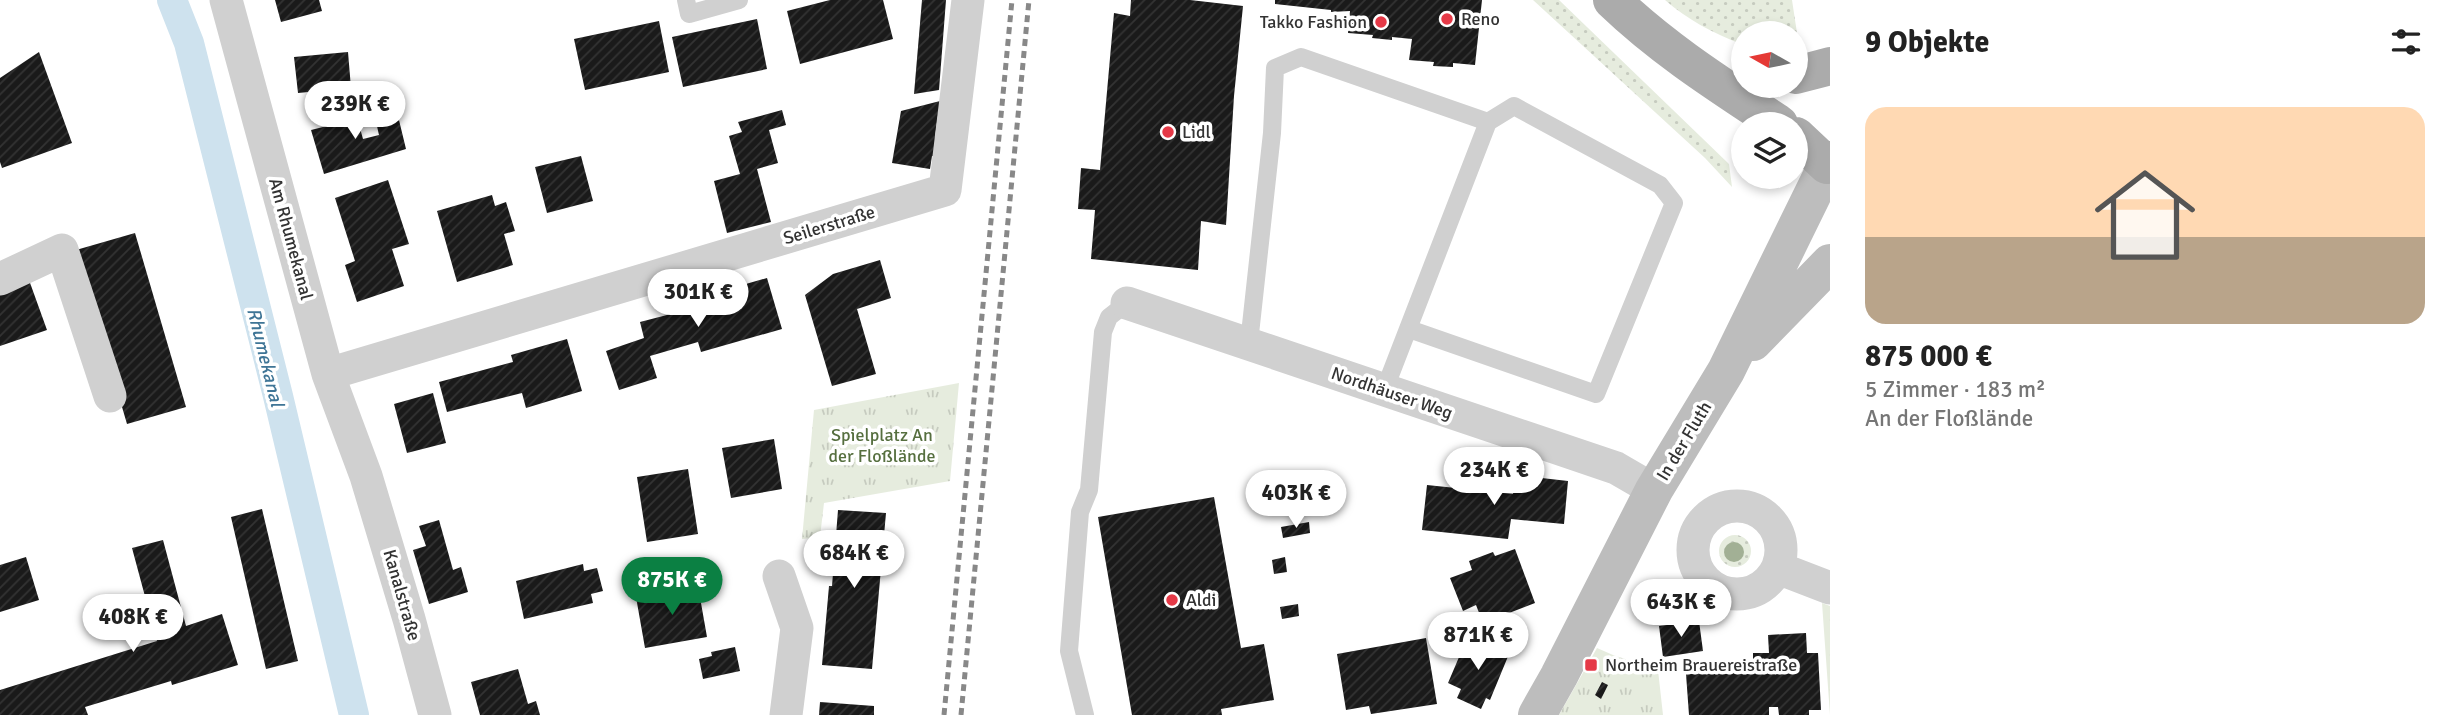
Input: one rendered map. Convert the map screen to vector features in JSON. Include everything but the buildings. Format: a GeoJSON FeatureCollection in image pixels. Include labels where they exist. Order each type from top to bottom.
{"type":"FeatureCollection","features":[{"type":"Feature","properties":{"kind":"main road"},"geometry":{"type":"LineString","coordinates":[[1612,0],[1695,70],[1731,85]]}},
{"type":"Feature","properties":{"kind":"main road"},"geometry":{"type":"LineString","coordinates":[[1808,72],[1830,66]]}},
{"type":"Feature","properties":{"kind":"main road"},"geometry":{"type":"LineString","coordinates":[[1748,98],[1764,112]]}},
{"type":"Feature","properties":{"kind":"main road"},"geometry":{"type":"LineString","coordinates":[[1808,146],[1829,164]]}},
{"type":"Feature","properties":{"kind":"main road","name":"In der Fluth"},"geometry":{"type":"LineString","coordinates":[[1537,715],[1654,490],[1726,371],[1829,164]]}},
{"type":"Feature","properties":{"kind":"main road"},"geometry":{"type":"LineString","coordinates":[[1726,371],[1830,263]]}},
{"type":"Feature","properties":{"kind":"street","name":"Am Rhumekanal"},"geometry":{"type":"LineString","coordinates":[[226,0],[328,374],[366,476]]}},
{"type":"Feature","properties":{"kind":"street","name":"Seilerstraße"},"geometry":{"type":"LineString","coordinates":[[328,374],[945,190],[968,0]]}},
{"type":"Feature","properties":{"kind":"street"},"geometry":{"type":"LineString","coordinates":[[0,279],[62,250],[110,396]]}},
{"type":"Feature","properties":{"kind":"street","name":"Nordhäuser Weg"},"geometry":{"type":"LineString","coordinates":[[1127,303],[1616,468],[1654,490]]}},
{"type":"Feature","properties":{"kind":"street","name":"Kanalstraße"},"geometry":{"type":"LineString","coordinates":[[366,476],[435,715]]}},
{"type":"Feature","properties":{"kind":"street"},"geometry":{"type":"LineString","coordinates":[[1778,568],[1830,588]]}},
{"type":"Feature","properties":{"kind":"street"},"geometry":{"type":"LineString","coordinates":[[779,576],[797,628],[786,715]]}},
{"type":"Feature","properties":{"kind":"lane"},"geometry":{"type":"LineString","coordinates":[[686,0],[688,14],[739,0]]}},
{"type":"Feature","properties":{"kind":"lane"},"geometry":{"type":"LineString","coordinates":[[1249,343],[1272,133],[1275,68],[1301,57],[1488,122]]}},
{"type":"Feature","properties":{"kind":"lane"},"geometry":{"type":"LineString","coordinates":[[1384,391],[1488,122],[1514,106],[1660,185],[1674,203],[1596,394],[1409,330]]}},
{"type":"Feature","properties":{"kind":"lane"},"geometry":{"type":"LineString","coordinates":[[1085,715],[1069,651],[1080,512],[1089,489],[1103,332],[1109,317],[1127,303]]}},
{"type":"Feature","properties":{"kind":"green space"},"geometry":{"type":"Polygon","coordinates":[[[1533,0],[1559,0],[1729,164],[1731,186],[1705,158],[1533,0]]]}},
{"type":"Feature","properties":{"kind":"green space"},"geometry":{"type":"Polygon","coordinates":[[[1665,0],[1792,0],[1795,21],[1731,21],[1731,40],[1683,14],[1665,0]]]}},
{"type":"Feature","properties":{"kind":"green space","name":"Spielplatz An der Floßlände"},"geometry":{"type":"Polygon","coordinates":[[[959,383],[950,481],[824,503],[820,537],[802,539],[814,410],[959,383]]]}},
{"type":"Feature","properties":{"kind":"green space"},"geometry":{"type":"Polygon","coordinates":[[[1735,535],[1747,539],[1751,551],[1747,563],[1735,567],[1723,563],[1719,551],[1723,539],[1735,535]]]}},
{"type":"Feature","properties":{"kind":"green space"},"geometry":{"type":"Polygon","coordinates":[[[1822,603],[1830,606],[1830,715],[1822,603]]]}},
{"type":"Feature","properties":{"kind":"green space"},"geometry":{"type":"Polygon","coordinates":[[[1597,648],[1658,670],[1663,715],[1559,715],[1597,648]]]}},
{"type":"Feature","properties":{"kind":"waterway","name":"Rhumekanal"},"geometry":{"type":"LineString","coordinates":[[172,0],[189,43],[278,396],[354,715]]}},
{"type":"Feature","properties":{"kind":"railway"},"geometry":{"type":"LineString","coordinates":[[944,715],[1012,0]]}},
{"type":"Feature","properties":{"kind":"railway"},"geometry":{"type":"LineString","coordinates":[[961,715],[1029,0]]}},
{"type":"Feature","properties":{"kind":"place","name":"Reno"},"geometry":{"type":"Point","coordinates":[1447,19]}},
{"type":"Feature","properties":{"kind":"place","name":"Takko Fashion"},"geometry":{"type":"Point","coordinates":[1381,22]}},
{"type":"Feature","properties":{"kind":"place","name":"Lidl"},"geometry":{"type":"Point","coordinates":[1168,132]}},
{"type":"Feature","properties":{"kind":"place","name":"Aldi"},"geometry":{"type":"Point","coordinates":[1172,600]}},
{"type":"Feature","properties":{"kind":"place","name":"Northeim Brauereistraße"},"geometry":{"type":"Point","coordinates":[1591,665]}}]}
